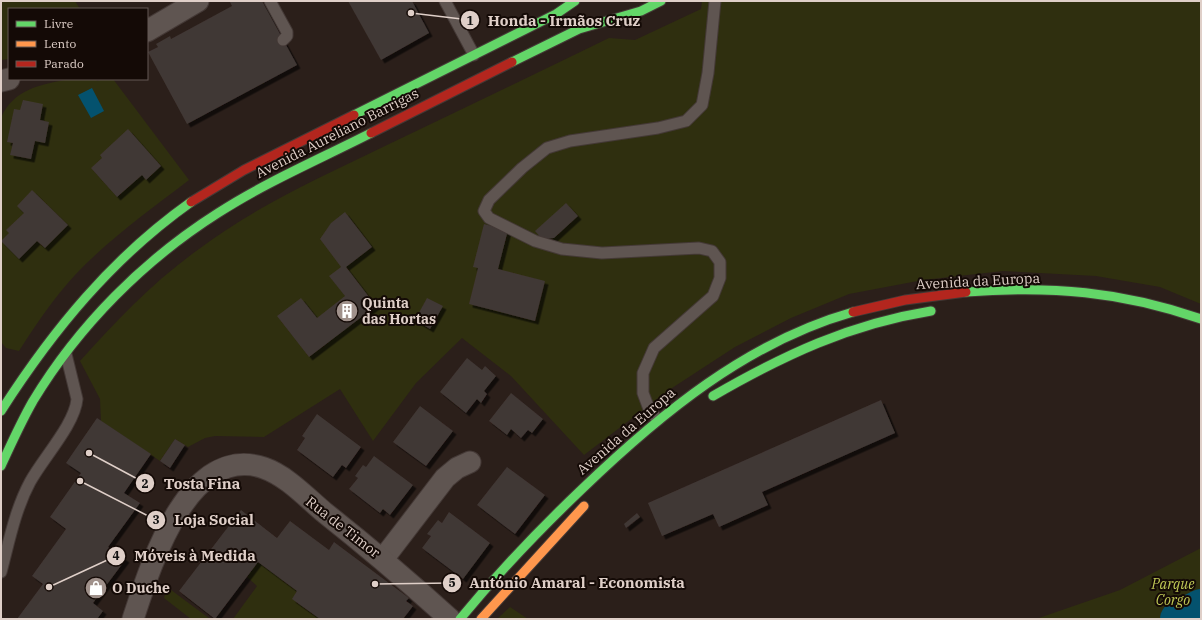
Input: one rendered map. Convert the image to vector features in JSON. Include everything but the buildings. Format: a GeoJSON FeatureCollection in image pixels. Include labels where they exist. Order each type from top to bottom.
{"type":"FeatureCollection","features":[{"type":"Feature","properties":{"kind":"main road","name":"Avenida Aureliano Barrigas"},"geometry":{"type":"LineString","coordinates":[[1,412],[19,382],[63,321],[89,291],[142,241],[195,199],[244,170],[556,14],[575,1]]}},
{"type":"Feature","properties":{"kind":"main road"},"geometry":{"type":"LineString","coordinates":[[647,9],[653,1]]}},
{"type":"Feature","properties":{"kind":"main road","name":"Avenida Aureliano Barrigas"},"geometry":{"type":"LineString","coordinates":[[1,466],[34,400],[66,353],[102,312],[145,268],[190,231],[226,207],[579,29],[647,9],[661,1]]}},
{"type":"Feature","properties":{"kind":"main road"},"geometry":{"type":"LineString","coordinates":[[617,6],[623,16]]}},
{"type":"Feature","properties":{"kind":"main road","name":"Avenida da Europa"},"geometry":{"type":"LineString","coordinates":[[460,619],[576,493],[657,419],[708,382],[771,344],[823,321],[892,302],[938,295],[999,291],[1078,292],[1114,296],[1201,318]]}},
{"type":"Feature","properties":{"kind":"main road","name":"Avenida da Europa"},"geometry":{"type":"LineString","coordinates":[[706,401],[778,359],[844,332],[911,313],[940,310]]}},
{"type":"Feature","properties":{"kind":"main road"},"geometry":{"type":"LineString","coordinates":[[481,619],[543,549],[590,500]]}},
{"type":"Feature","properties":{"kind":"street"},"geometry":{"type":"LineString","coordinates":[[148,30],[198,1]]}},
{"type":"Feature","properties":{"kind":"street"},"geometry":{"type":"LineString","coordinates":[[383,559],[445,478],[456,468],[470,462]]}},
{"type":"Feature","properties":{"kind":"street","name":"Rua de Timor"},"geometry":{"type":"LineString","coordinates":[[133,619],[154,558],[170,527],[201,484],[222,468],[248,465],[257,466],[274,473],[383,559],[450,619]]}},
{"type":"Feature","properties":{"kind":"lane"},"geometry":{"type":"LineString","coordinates":[[270,1],[287,32],[287,36],[283,40]]}},
{"type":"Feature","properties":{"kind":"lane"},"geometry":{"type":"LineString","coordinates":[[445,1],[474,55]]}},
{"type":"Feature","properties":{"kind":"lane"},"geometry":{"type":"LineString","coordinates":[[657,419],[649,409],[643,393],[643,372],[654,348],[713,296],[720,278],[720,262],[712,251],[699,248],[602,253],[562,249],[548,246],[489,218],[484,211],[489,200],[522,168],[547,148],[570,142],[658,128],[686,121],[702,105],[708,73],[715,1]]}},
{"type":"Feature","properties":{"kind":"lane"},"geometry":{"type":"LineString","coordinates":[[1,572],[10,535],[26,492],[35,473],[71,418],[76,406],[76,399],[66,353]]}},
{"type":"Feature","properties":{"kind":"lane"},"geometry":{"type":"LineString","coordinates":[[1,388],[19,382]]}},
{"type":"Feature","properties":{"kind":"green space"},"geometry":{"type":"Polygon","coordinates":[[[1,1],[75,1],[79,8],[8,8],[8,59],[1,60],[1,1]]]}},
{"type":"Feature","properties":{"kind":"green space"},"geometry":{"type":"Polygon","coordinates":[[[702,1],[1201,1],[1201,304],[1160,287],[1096,276],[1003,271],[923,280],[849,294],[791,318],[735,347],[669,390],[584,455],[511,376],[462,338],[416,383],[373,441],[340,389],[264,437],[215,436],[205,438],[188,447],[175,439],[160,461],[101,421],[100,399],[80,361],[122,316],[182,261],[243,219],[289,193],[337,169],[609,38],[635,40],[701,9],[702,1]]]}},
{"type":"Feature","properties":{"kind":"green space"},"geometry":{"type":"Polygon","coordinates":[[[65,80],[114,80],[189,180],[130,225],[75,275],[39,321],[19,351],[6,348],[1,342],[1,118],[6,108],[21,94],[49,83],[65,80]]]}},
{"type":"Feature","properties":{"kind":"green space","name":"Parque Corgo"},"geometry":{"type":"Polygon","coordinates":[[[1201,548],[1201,619],[1036,619],[1120,590],[1201,548]]]}},
{"type":"Feature","properties":{"kind":"green space"},"geometry":{"type":"Polygon","coordinates":[[[258,562],[298,591],[293,599],[320,619],[233,619],[257,586],[247,577],[258,562]]]}},
{"type":"Feature","properties":{"kind":"green space"},"geometry":{"type":"Polygon","coordinates":[[[167,587],[210,619],[191,619],[164,598],[167,587]]]}},
{"type":"Feature","properties":{"kind":"green space"},"geometry":{"type":"Polygon","coordinates":[[[510,607],[528,619],[497,619],[510,607]]]}},
{"type":"Feature","properties":{"kind":"water"},"geometry":{"type":"Polygon","coordinates":[[[92,88],[104,111],[91,118],[78,95],[92,88]]]}},
{"type":"Feature","properties":{"kind":"waterway"},"geometry":{"type":"LineString","coordinates":[[1178,619],[1201,607]]}},
{"type":"Feature","properties":{"kind":"traffic: fast"},"geometry":{"type":"LineString","coordinates":[[354,115],[556,14],[575,1]]}},
{"type":"Feature","properties":{"kind":"traffic: fast"},"geometry":{"type":"LineString","coordinates":[[512,62],[579,29],[641,11],[661,1]]}},
{"type":"Feature","properties":{"kind":"traffic: fast"},"geometry":{"type":"LineString","coordinates":[[1,466],[33,401],[51,373],[92,321],[139,273],[191,231],[236,202],[274,181],[371,133]]}},
{"type":"Feature","properties":{"kind":"traffic: fast"},"geometry":{"type":"LineString","coordinates":[[1,411],[42,352],[86,297],[135,247],[191,202]]}},
{"type":"Feature","properties":{"kind":"traffic: fast"},"geometry":{"type":"LineString","coordinates":[[966,292],[1028,290],[1085,293],[1142,302],[1201,319]]}},
{"type":"Feature","properties":{"kind":"traffic: fast"},"geometry":{"type":"LineString","coordinates":[[713,396],[766,367],[818,343],[873,324],[931,311]]}},
{"type":"Feature","properties":{"kind":"traffic: fast"},"geometry":{"type":"LineString","coordinates":[[460,619],[504,568],[566,504],[642,434],[674,408],[741,361],[814,325],[853,312]]}},
{"type":"Feature","properties":{"kind":"traffic: slow"},"geometry":{"type":"LineString","coordinates":[[481,619],[584,506]]}},
{"type":"Feature","properties":{"kind":"traffic: jam"},"geometry":{"type":"LineString","coordinates":[[371,133],[512,62]]}},
{"type":"Feature","properties":{"kind":"traffic: jam"},"geometry":{"type":"LineString","coordinates":[[191,202],[244,170],[354,115]]}},
{"type":"Feature","properties":{"kind":"traffic: jam"},"geometry":{"type":"LineString","coordinates":[[853,312],[905,300],[966,292]]}},
{"type":"Feature","properties":{"kind":"place","name":"Honda - Irmãos Cruz"},"geometry":{"type":"Point","coordinates":[411,13]}},
{"type":"Feature","properties":{"kind":"place","name":"Quinta das Hortas"},"geometry":{"type":"Point","coordinates":[347,311]}},
{"type":"Feature","properties":{"kind":"place","name":"Tosta Fina"},"geometry":{"type":"Point","coordinates":[89,453]}},
{"type":"Feature","properties":{"kind":"place","name":"Loja Social"},"geometry":{"type":"Point","coordinates":[80,481]}},
{"type":"Feature","properties":{"kind":"place","name":"António Amaral - Economista"},"geometry":{"type":"Point","coordinates":[375,584]}},
{"type":"Feature","properties":{"kind":"place","name":"Móveis à Medida"},"geometry":{"type":"Point","coordinates":[49,587]}},
{"type":"Feature","properties":{"kind":"place","name":"O Duche"},"geometry":{"type":"Point","coordinates":[96,588]}}]}
